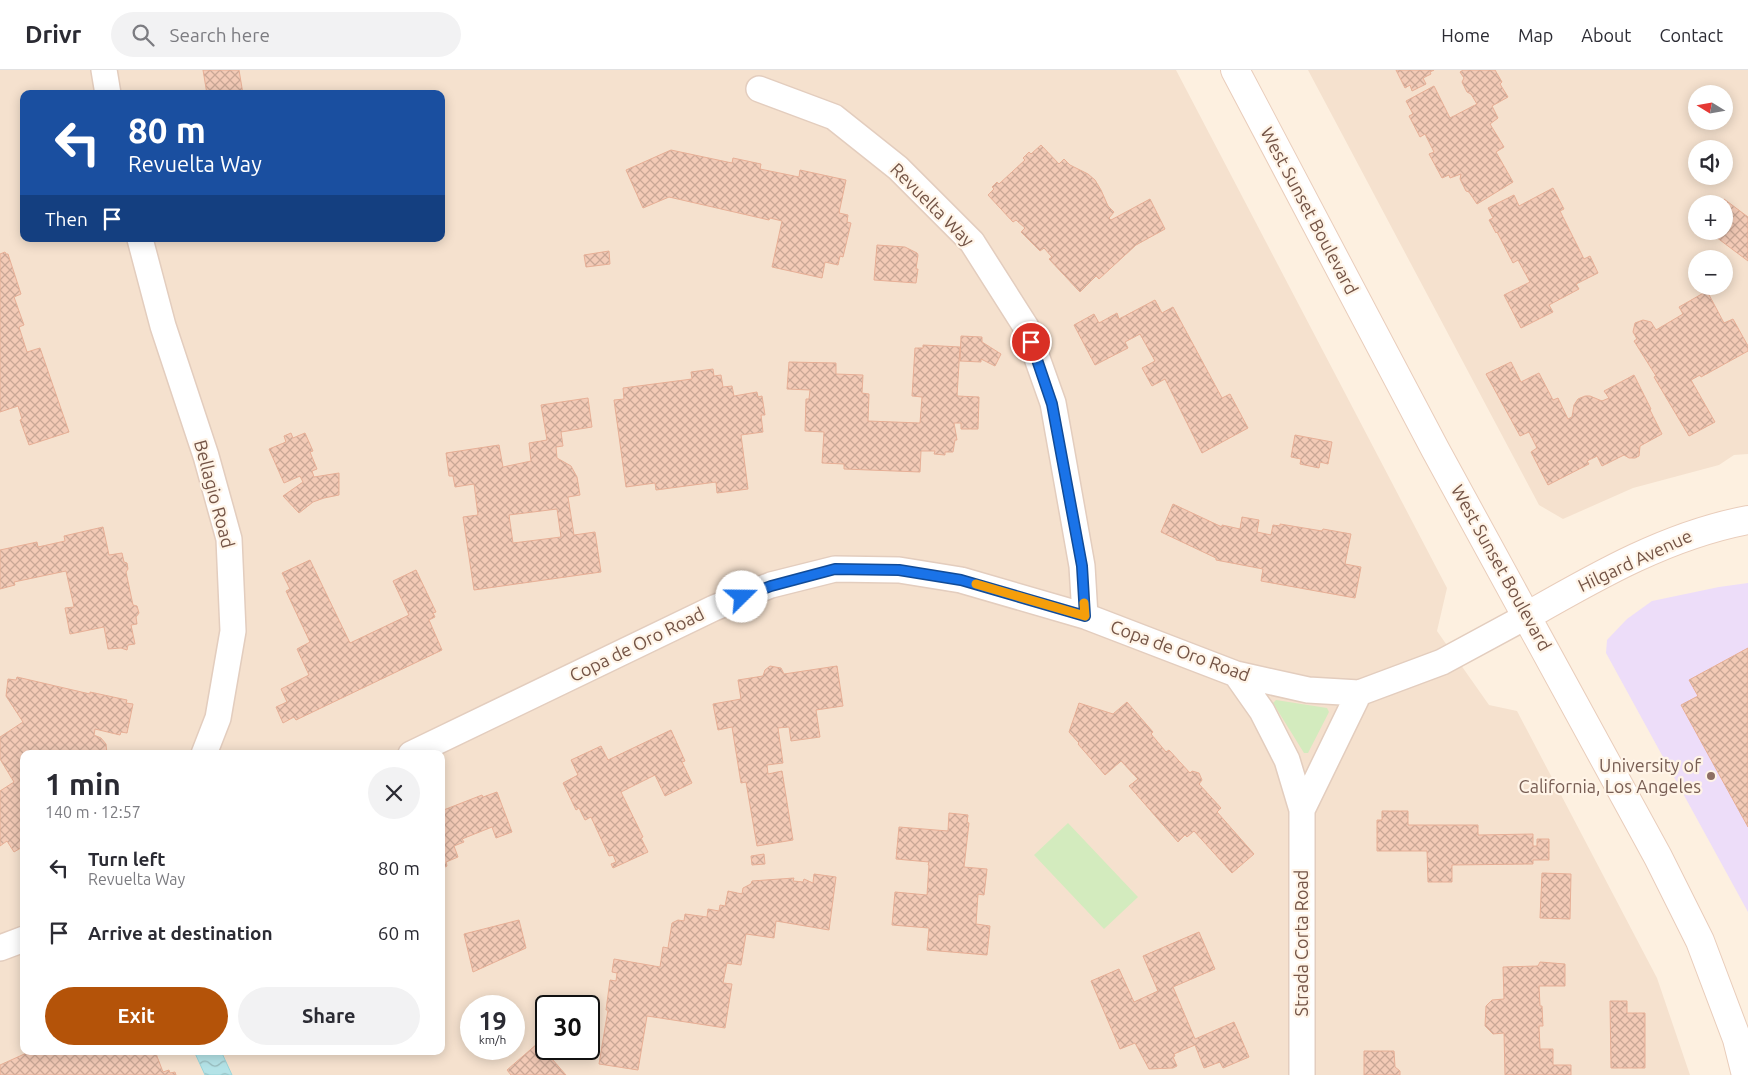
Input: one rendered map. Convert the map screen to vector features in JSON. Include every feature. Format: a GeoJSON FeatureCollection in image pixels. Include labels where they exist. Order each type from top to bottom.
{"type":"FeatureCollection","features":[{"type":"Feature","properties":{"kind":"main road","name":"West Sunset Boulevard"},"geometry":{"type":"LineString","coordinates":[[1235,70],[1430,440],[1658,857],[1700,941],[1737,1039],[1746,1075]]}},
{"type":"Feature","properties":{"kind":"main road","name":"Hilgard Avenue"},"geometry":{"type":"LineString","coordinates":[[1527,616],[1604,573],[1651,550],[1686,535],[1720,525],[1748,520]]}},
{"type":"Feature","properties":{"kind":"street"},"geometry":{"type":"LineString","coordinates":[[104,70],[107,90]]}},
{"type":"Feature","properties":{"kind":"street","name":"Revuelta Way"},"geometry":{"type":"LineString","coordinates":[[760,89],[834,117],[898,168],[972,242],[1026,327],[1052,404],[1082,566],[1085,616]]}},
{"type":"Feature","properties":{"kind":"street","name":"Bellagio Road"},"geometry":{"type":"LineString","coordinates":[[141,242],[162,326],[206,456],[229,539],[233,630],[218,718],[206,750]]}},
{"type":"Feature","properties":{"kind":"street","name":"Copa de Oro Road"},"geometry":{"type":"LineString","coordinates":[[419,750],[714,608],[771,586],[835,569],[899,570],[961,580],[1085,616],[1236,674],[1308,690],[1359,692],[1442,662],[1527,616]]}},
{"type":"Feature","properties":{"kind":"street","name":"Strada Corta Road"},"geometry":{"type":"LineString","coordinates":[[1236,674],[1262,711],[1288,760],[1302,810],[1302,1075]]}},
{"type":"Feature","properties":{"kind":"street","name":"Strada Corta Road"},"geometry":{"type":"LineString","coordinates":[[1302,810],[1359,692]]}},
{"type":"Feature","properties":{"kind":"street"},"geometry":{"type":"LineString","coordinates":[[0,948],[20,940]]}},
{"type":"Feature","properties":{"kind":"shaded area"},"geometry":{"type":"Polygon","coordinates":[[[0,70],[1176,70],[1447,588],[1437,631],[1489,705],[1517,711],[1657,978],[1690,1075],[0,1075],[0,70]]]}},
{"type":"Feature","properties":{"kind":"shaded area"},"geometry":{"type":"Polygon","coordinates":[[[1308,70],[1748,70],[1748,454],[1734,455],[1719,465],[1633,488],[1563,519],[1539,505],[1308,70]]]}},
{"type":"Feature","properties":{"kind":"shaded area","name":"University of California, Los Angeles"},"geometry":{"type":"Polygon","coordinates":[[[1748,583],[1748,912],[1606,653],[1607,640],[1627,619],[1652,601],[1748,583]]]}},
{"type":"Feature","properties":{"kind":"green space"},"geometry":{"type":"Polygon","coordinates":[[[1276,700],[1327,708],[1329,712],[1308,753],[1304,753],[1273,703],[1276,700]]]}},
{"type":"Feature","properties":{"kind":"green space"},"geometry":{"type":"Polygon","coordinates":[[[1068,823],[1138,897],[1104,929],[1034,855],[1068,823]]]}},
{"type":"Feature","properties":{"kind":"water"},"geometry":{"type":"Polygon","coordinates":[[[196,1055],[223,1055],[232,1075],[205,1075],[196,1055]]]}},
{"type":"Feature","properties":{"kind":"building"},"geometry":{"type":"Polygon","coordinates":[[[203,70],[239,70],[242,90],[206,90],[203,70]]]}},
{"type":"Feature","properties":{"kind":"building"},"geometry":{"type":"Polygon","coordinates":[[[1396,70],[1434,70],[1423,78],[1426,84],[1412,91],[1410,85],[1405,88],[1396,70]]]}},
{"type":"Feature","properties":{"kind":"building"},"geometry":{"type":"Polygon","coordinates":[[[1463,70],[1495,70],[1502,82],[1500,84],[1508,97],[1492,106],[1498,118],[1490,124],[1504,147],[1496,152],[1513,182],[1477,204],[1469,192],[1466,191],[1460,179],[1461,174],[1450,178],[1449,175],[1442,178],[1429,154],[1434,152],[1425,134],[1420,137],[1409,116],[1413,114],[1406,101],[1434,86],[1450,118],[1477,104],[1471,94],[1467,92],[1462,82],[1464,78],[1460,72],[1463,70]]]}},
{"type":"Feature","properties":{"kind":"building"},"geometry":{"type":"Polygon","coordinates":[[[1041,145],[1059,164],[1064,159],[1070,165],[1088,174],[1095,180],[1108,206],[1114,212],[1109,218],[1111,220],[1150,199],[1165,229],[1136,245],[1099,279],[1096,276],[1080,292],[1049,259],[1052,257],[1044,248],[1040,251],[1021,232],[1025,228],[1016,220],[1013,222],[988,195],[994,189],[992,187],[997,182],[999,184],[1025,160],[1023,158],[1029,152],[1031,154],[1041,145]]]}},
{"type":"Feature","properties":{"kind":"building"},"geometry":{"type":"Polygon","coordinates":[[[671,150],[732,163],[733,158],[761,164],[760,169],[799,177],[800,170],[846,180],[839,213],[848,215],[847,222],[851,223],[843,257],[840,256],[838,265],[825,262],[822,278],[772,267],[782,221],[770,218],[769,220],[669,197],[643,208],[626,170],[671,150]]]}},
{"type":"Feature","properties":{"kind":"building"},"geometry":{"type":"Polygon","coordinates":[[[1553,188],[1564,209],[1560,211],[1584,259],[1590,256],[1598,273],[1576,284],[1579,289],[1549,305],[1553,312],[1521,328],[1504,295],[1530,282],[1518,260],[1513,263],[1489,220],[1493,218],[1488,208],[1514,195],[1519,206],[1553,188]]]}},
{"type":"Feature","properties":{"kind":"building"},"geometry":{"type":"Polygon","coordinates":[[[1733,206],[1748,217],[1748,261],[1720,240],[1733,240],[1733,206]]]}},
{"type":"Feature","properties":{"kind":"building"},"geometry":{"type":"Polygon","coordinates":[[[877,245],[905,247],[917,253],[916,269],[918,269],[916,283],[874,280],[877,245]]]}},
{"type":"Feature","properties":{"kind":"building"},"geometry":{"type":"Polygon","coordinates":[[[609,251],[610,264],[586,267],[584,255],[609,251]]]}},
{"type":"Feature","properties":{"kind":"building"},"geometry":{"type":"Polygon","coordinates":[[[5,252],[8,254],[21,294],[14,297],[24,325],[19,327],[27,352],[40,348],[69,432],[29,445],[20,420],[22,419],[18,406],[0,412],[0,254],[5,252]]]}},
{"type":"Feature","properties":{"kind":"building"},"geometry":{"type":"Polygon","coordinates":[[[1700,295],[1709,295],[1724,323],[1733,319],[1748,346],[1748,351],[1701,377],[1700,375],[1691,380],[1715,422],[1689,436],[1654,377],[1656,376],[1634,341],[1637,339],[1633,332],[1635,323],[1643,320],[1651,322],[1656,330],[1683,314],[1679,307],[1700,295]]]}},
{"type":"Feature","properties":{"kind":"building"},"geometry":{"type":"Polygon","coordinates":[[[1155,300],[1162,313],[1173,307],[1222,398],[1230,394],[1248,428],[1202,453],[1165,379],[1152,386],[1142,368],[1155,361],[1140,334],[1125,342],[1128,348],[1095,365],[1074,325],[1094,314],[1099,323],[1117,313],[1119,319],[1155,300]]]}},
{"type":"Feature","properties":{"kind":"building"},"geometry":{"type":"Polygon","coordinates":[[[961,336],[982,337],[982,342],[1001,354],[995,366],[981,359],[981,362],[960,361],[961,336]]]}},
{"type":"Feature","properties":{"kind":"building"},"geometry":{"type":"Polygon","coordinates":[[[923,345],[960,347],[957,396],[979,397],[978,429],[961,429],[961,423],[954,423],[957,440],[955,440],[953,452],[945,452],[945,455],[934,454],[935,451],[921,451],[920,472],[844,469],[844,464],[822,463],[824,432],[805,431],[806,399],[809,399],[810,390],[787,389],[789,362],[836,363],[836,374],[863,375],[862,393],[869,394],[868,421],[920,423],[922,397],[912,396],[915,348],[923,348],[923,345]]]}},
{"type":"Feature","properties":{"kind":"building"},"geometry":{"type":"Polygon","coordinates":[[[1511,362],[1521,382],[1539,373],[1553,400],[1558,398],[1568,419],[1572,417],[1574,405],[1578,399],[1590,396],[1602,401],[1609,398],[1604,391],[1634,375],[1662,434],[1640,446],[1639,456],[1635,458],[1629,458],[1624,455],[1602,466],[1597,456],[1587,461],[1589,464],[1548,485],[1531,452],[1537,448],[1529,432],[1520,436],[1486,374],[1511,362]]]}},
{"type":"Feature","properties":{"kind":"building"},"geometry":{"type":"Polygon","coordinates":[[[713,369],[714,376],[721,375],[723,387],[732,386],[734,396],[757,392],[758,397],[762,396],[765,415],[761,415],[763,432],[741,435],[748,489],[717,493],[716,482],[656,490],[655,483],[626,487],[614,400],[624,399],[623,388],[692,379],[691,372],[713,369]]]}},
{"type":"Feature","properties":{"kind":"building"},"geometry":{"type":"Polygon","coordinates":[[[588,398],[592,427],[561,432],[563,446],[556,447],[557,458],[571,466],[577,477],[580,495],[568,497],[574,535],[595,532],[601,572],[474,590],[463,517],[478,515],[474,484],[455,487],[453,476],[449,476],[446,453],[499,445],[503,467],[531,461],[529,443],[547,440],[541,405],[588,398]],[[557,509],[509,515],[513,543],[561,537],[557,509]]]}},
{"type":"Feature","properties":{"kind":"building"},"geometry":{"type":"Polygon","coordinates":[[[291,433],[293,438],[305,433],[313,451],[310,452],[317,469],[312,471],[314,477],[339,473],[339,495],[313,502],[299,513],[283,496],[303,482],[300,476],[284,483],[269,449],[286,442],[284,436],[291,433]]]}},
{"type":"Feature","properties":{"kind":"building"},"geometry":{"type":"Polygon","coordinates":[[[1295,435],[1332,442],[1328,464],[1320,462],[1319,468],[1300,464],[1301,459],[1291,457],[1295,435]]]}},
{"type":"Feature","properties":{"kind":"building"},"geometry":{"type":"Polygon","coordinates":[[[1173,504],[1222,527],[1222,525],[1240,529],[1242,517],[1259,520],[1257,532],[1271,535],[1273,525],[1280,526],[1280,524],[1351,534],[1345,564],[1361,567],[1355,598],[1261,581],[1263,569],[1216,560],[1216,558],[1161,532],[1173,504]]]}},
{"type":"Feature","properties":{"kind":"building"},"geometry":{"type":"Polygon","coordinates":[[[103,527],[109,555],[122,553],[124,562],[127,563],[128,569],[126,572],[133,605],[137,606],[139,613],[136,617],[137,624],[131,625],[135,644],[128,645],[127,650],[121,648],[108,649],[104,627],[70,634],[65,608],[74,607],[66,571],[14,582],[15,585],[0,589],[0,550],[37,542],[38,547],[65,541],[64,536],[103,527]]]}},
{"type":"Feature","properties":{"kind":"building"},"geometry":{"type":"Polygon","coordinates":[[[310,560],[350,643],[409,615],[393,581],[416,570],[436,612],[433,613],[435,617],[429,620],[442,650],[296,720],[294,717],[283,723],[276,707],[287,702],[281,689],[309,675],[297,649],[310,642],[286,591],[290,589],[282,573],[310,560]]]}},
{"type":"Feature","properties":{"kind":"building"},"geometry":{"type":"Polygon","coordinates":[[[1748,648],[1748,827],[1681,705],[1698,696],[1689,680],[1748,648]]]}},
{"type":"Feature","properties":{"kind":"building"},"geometry":{"type":"Polygon","coordinates":[[[770,666],[781,668],[784,674],[837,666],[843,706],[816,710],[820,737],[791,741],[789,727],[778,728],[783,763],[767,765],[768,774],[782,771],[793,840],[757,846],[746,782],[741,783],[732,727],[718,730],[713,704],[741,699],[738,680],[763,676],[765,670],[770,666]]]}},
{"type":"Feature","properties":{"kind":"building"},"geometry":{"type":"Polygon","coordinates":[[[17,677],[90,694],[90,692],[127,700],[126,703],[133,704],[127,733],[121,732],[120,735],[95,729],[94,735],[101,738],[106,744],[107,750],[20,750],[20,848],[14,852],[7,841],[0,846],[0,791],[14,782],[0,759],[0,737],[23,722],[6,696],[8,679],[16,680],[17,677]]]}},
{"type":"Feature","properties":{"kind":"building"},"geometry":{"type":"Polygon","coordinates":[[[1127,702],[1153,732],[1151,734],[1166,752],[1169,750],[1190,773],[1192,771],[1199,773],[1202,780],[1199,784],[1221,808],[1217,812],[1254,854],[1232,873],[1194,831],[1187,837],[1185,835],[1178,842],[1129,786],[1138,779],[1121,761],[1105,775],[1069,732],[1079,703],[1113,714],[1127,702]]]}},
{"type":"Feature","properties":{"kind":"building"},"geometry":{"type":"Polygon","coordinates":[[[671,730],[685,761],[682,762],[692,783],[665,796],[655,775],[621,792],[643,837],[641,838],[648,852],[613,868],[611,864],[616,862],[613,855],[609,856],[591,817],[585,820],[579,808],[576,810],[563,783],[578,775],[571,760],[601,746],[608,760],[671,730]]]}},
{"type":"Feature","properties":{"kind":"building"},"geometry":{"type":"Polygon","coordinates":[[[497,792],[512,832],[496,838],[492,827],[462,839],[464,842],[454,846],[458,857],[446,862],[447,866],[445,867],[445,809],[482,795],[483,797],[497,792]]]}},
{"type":"Feature","properties":{"kind":"building"},"geometry":{"type":"Polygon","coordinates":[[[1382,811],[1408,811],[1408,825],[1478,825],[1478,835],[1533,834],[1533,846],[1537,846],[1537,839],[1549,839],[1549,860],[1533,860],[1533,864],[1452,865],[1452,882],[1428,882],[1427,851],[1377,851],[1377,820],[1382,820],[1382,811]]]}},
{"type":"Feature","properties":{"kind":"building"},"geometry":{"type":"Polygon","coordinates":[[[949,813],[968,815],[967,822],[969,823],[964,867],[987,869],[984,895],[978,894],[976,924],[990,926],[987,955],[927,950],[929,928],[892,925],[895,892],[927,895],[929,862],[896,859],[899,827],[948,831],[949,813]]]}},
{"type":"Feature","properties":{"kind":"building"},"geometry":{"type":"Polygon","coordinates":[[[764,854],[765,864],[752,865],[751,856],[764,854]]]}},
{"type":"Feature","properties":{"kind":"building"},"geometry":{"type":"Polygon","coordinates":[[[1542,873],[1571,874],[1570,919],[1540,918],[1542,873]]]}},
{"type":"Feature","properties":{"kind":"building"},"geometry":{"type":"Polygon","coordinates":[[[814,874],[836,877],[829,930],[776,921],[774,938],[746,934],[741,965],[727,963],[723,983],[732,984],[725,1028],[647,1016],[638,1070],[599,1064],[608,1010],[606,1010],[610,980],[616,981],[617,973],[612,972],[614,959],[660,967],[663,947],[668,948],[672,923],[678,920],[684,921],[685,914],[707,917],[708,909],[719,911],[720,905],[725,906],[728,891],[742,894],[743,888],[751,884],[752,881],[794,878],[793,881],[803,882],[804,879],[813,883],[814,874]]]}},
{"type":"Feature","properties":{"kind":"building"},"geometry":{"type":"Polygon","coordinates":[[[519,920],[526,948],[473,972],[464,934],[519,920]]]}},
{"type":"Feature","properties":{"kind":"building"},"geometry":{"type":"Polygon","coordinates":[[[1199,932],[1215,969],[1173,987],[1195,1039],[1234,1022],[1249,1057],[1223,1068],[1220,1062],[1204,1068],[1195,1045],[1174,1054],[1175,1056],[1173,1057],[1177,1066],[1173,1068],[1149,1069],[1135,1043],[1120,1049],[1091,981],[1119,969],[1134,1002],[1158,991],[1143,956],[1199,932]]]}},
{"type":"Feature","properties":{"kind":"building"},"geometry":{"type":"Polygon","coordinates":[[[1540,962],[1565,964],[1565,986],[1539,986],[1543,1026],[1539,1026],[1540,1049],[1553,1049],[1553,1065],[1571,1065],[1571,1075],[1505,1075],[1504,1033],[1493,1034],[1485,1026],[1486,1006],[1492,1000],[1504,999],[1503,967],[1538,966],[1540,962]]]}},
{"type":"Feature","properties":{"kind":"building"},"geometry":{"type":"Polygon","coordinates":[[[1610,1001],[1627,1001],[1627,1013],[1645,1013],[1645,1068],[1611,1068],[1610,1001]]]}},
{"type":"Feature","properties":{"kind":"building"},"geometry":{"type":"Polygon","coordinates":[[[535,1046],[535,1060],[553,1060],[566,1075],[511,1075],[507,1070],[518,1060],[525,1060],[525,1054],[535,1046]]]}},
{"type":"Feature","properties":{"kind":"building"},"geometry":{"type":"Polygon","coordinates":[[[1364,1051],[1394,1051],[1395,1067],[1400,1071],[1400,1075],[1364,1075],[1364,1051]]]}},
{"type":"Feature","properties":{"kind":"building"},"geometry":{"type":"Polygon","coordinates":[[[22,1055],[157,1055],[163,1072],[169,1070],[170,1073],[175,1072],[176,1075],[0,1075],[0,1065],[22,1055]]]}},
{"type":"Feature","properties":{"kind":"slow traffic"},"geometry":{"type":"LineString","coordinates":[[976,584],[1085,616],[1084,603]]}},
{"type":"Feature","properties":{"kind":"place","name":"University of California, Los Angeles"},"geometry":{"type":"Point","coordinates":[1711,776]}},
{"type":"Feature","properties":{"kind":"route"},"geometry":{"type":"LineString","coordinates":[[742,597],[771,586],[835,569],[899,570],[961,580],[1085,616],[1082,566],[1052,404],[1031,342]]}}]}
